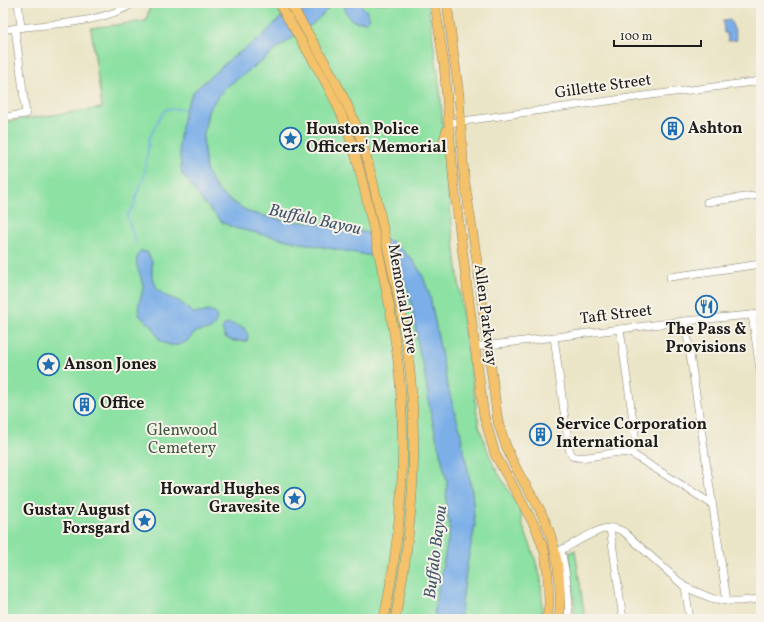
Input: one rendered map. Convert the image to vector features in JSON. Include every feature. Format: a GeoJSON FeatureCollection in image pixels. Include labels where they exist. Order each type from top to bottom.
{"type":"FeatureCollection","features":[{"type":"Feature","properties":{"kind":"main road","name":"Memorial Drive"},"geometry":{"type":"LineString","coordinates":[[279,3],[330,92],[348,132],[360,169],[389,302],[396,345],[403,416],[403,482],[396,556],[384,619]]}},
{"type":"Feature","properties":{"kind":"main road","name":"Memorial Drive"},"geometry":{"type":"LineString","coordinates":[[290,3],[339,88],[357,128],[369,166],[399,301],[411,381],[414,442],[413,482],[408,543],[395,619]]}},
{"type":"Feature","properties":{"kind":"main road","name":"Allen Parkway"},"geometry":{"type":"LineString","coordinates":[[435,3],[444,64],[454,186],[484,416],[495,454],[536,528],[545,553],[548,575],[548,619]]}},
{"type":"Feature","properties":{"kind":"main road","name":"Allen Parkway"},"geometry":{"type":"LineString","coordinates":[[447,3],[458,84],[464,176],[477,261],[498,422],[504,443],[517,471],[541,511],[556,555],[560,574],[559,619]]}},
{"type":"Feature","properties":{"kind":"main road"},"geometry":{"type":"LineString","coordinates":[[441,148],[449,123]]}},
{"type":"Feature","properties":{"kind":"main road"},"geometry":{"type":"LineString","coordinates":[[541,511],[556,536],[561,550]]}},
{"type":"Feature","properties":{"kind":"street"},"geometry":{"type":"LineString","coordinates":[[3,117],[26,114],[18,28],[18,3]]}},
{"type":"Feature","properties":{"kind":"street"},"geometry":{"type":"LineString","coordinates":[[3,30],[93,18],[116,13],[134,3]]}},
{"type":"Feature","properties":{"kind":"street","name":"Gillette Street"},"geometry":{"type":"LineString","coordinates":[[449,123],[761,81]]}},
{"type":"Feature","properties":{"kind":"street"},"geometry":{"type":"LineString","coordinates":[[707,202],[761,195]]}},
{"type":"Feature","properties":{"kind":"street"},"geometry":{"type":"LineString","coordinates":[[670,277],[761,264]]}},
{"type":"Feature","properties":{"kind":"street","name":"Taft Street"},"geometry":{"type":"LineString","coordinates":[[474,347],[554,336],[761,314]]}},
{"type":"Feature","properties":{"kind":"street"},"geometry":{"type":"LineString","coordinates":[[752,315],[761,377]]}},
{"type":"Feature","properties":{"kind":"street"},"geometry":{"type":"LineString","coordinates":[[685,321],[727,601]]}},
{"type":"Feature","properties":{"kind":"street"},"geometry":{"type":"LineString","coordinates":[[620,329],[636,442],[632,454]]}},
{"type":"Feature","properties":{"kind":"street"},"geometry":{"type":"LineString","coordinates":[[554,336],[569,453],[575,458],[624,451],[632,454],[712,504]]}},
{"type":"Feature","properties":{"kind":"street"},"geometry":{"type":"LineString","coordinates":[[568,619],[569,599],[567,575],[561,550],[602,529],[610,528],[624,532],[685,587],[711,598],[727,601],[761,599]]}},
{"type":"Feature","properties":{"kind":"street"},"geometry":{"type":"LineString","coordinates":[[610,528],[623,619]]}},
{"type":"Feature","properties":{"kind":"street"},"geometry":{"type":"LineString","coordinates":[[685,587],[690,619]]}},
{"type":"Feature","properties":{"kind":"green space","name":"Glenwood Cemetery"},"geometry":{"type":"Polygon","coordinates":[[[151,3],[428,3],[440,90],[452,225],[465,333],[479,426],[493,464],[520,510],[523,527],[531,546],[541,579],[542,619],[3,619],[3,122],[102,108],[91,28],[146,21],[151,3]]]}},
{"type":"Feature","properties":{"kind":"green space"},"geometry":{"type":"Polygon","coordinates":[[[575,550],[585,619],[575,619],[569,553],[575,550]]]}},
{"type":"Feature","properties":{"kind":"water"},"geometry":{"type":"Polygon","coordinates":[[[298,3],[334,3],[314,23],[225,88],[214,102],[208,112],[203,138],[206,170],[220,193],[248,212],[282,220],[314,223],[343,230],[364,232],[393,242],[412,259],[422,274],[430,296],[448,388],[460,430],[472,492],[475,526],[467,565],[460,619],[434,619],[435,605],[450,529],[446,504],[447,482],[430,411],[424,368],[420,355],[410,296],[402,275],[372,256],[301,243],[234,228],[222,222],[203,202],[182,174],[179,146],[180,134],[185,109],[193,92],[230,59],[260,38],[298,3]]]}},
{"type":"Feature","properties":{"kind":"water"},"geometry":{"type":"Polygon","coordinates":[[[344,3],[359,3],[366,10],[370,18],[365,23],[363,21],[355,22],[349,18],[344,3]]]}},
{"type":"Feature","properties":{"kind":"water"},"geometry":{"type":"Polygon","coordinates":[[[730,20],[737,40],[728,41],[727,33],[724,33],[723,21],[730,20]]]}},
{"type":"Feature","properties":{"kind":"water"},"geometry":{"type":"Polygon","coordinates":[[[141,251],[147,252],[152,261],[152,278],[158,290],[166,296],[179,301],[193,313],[208,311],[215,313],[217,317],[213,327],[208,330],[197,332],[184,343],[177,345],[165,344],[159,339],[152,326],[140,316],[138,308],[143,286],[137,263],[138,255],[141,251]]]}},
{"type":"Feature","properties":{"kind":"water"},"geometry":{"type":"Polygon","coordinates":[[[229,323],[244,328],[248,335],[247,341],[233,341],[225,337],[222,330],[224,325],[229,323]]]}},
{"type":"Feature","properties":{"kind":"waterway"},"geometry":{"type":"LineString","coordinates":[[136,244],[127,216],[133,208],[138,190],[144,178],[149,139],[166,109],[186,109]]}},
{"type":"Feature","properties":{"kind":"place","name":"Ashton"},"geometry":{"type":"Point","coordinates":[673,129]}},
{"type":"Feature","properties":{"kind":"place","name":"Houston Police Officers' Memorial"},"geometry":{"type":"Point","coordinates":[291,139]}},
{"type":"Feature","properties":{"kind":"place","name":"The Pass & Provisions"},"geometry":{"type":"Point","coordinates":[706,307]}},
{"type":"Feature","properties":{"kind":"place","name":"Anson Jones"},"geometry":{"type":"Point","coordinates":[49,365]}},
{"type":"Feature","properties":{"kind":"place","name":"Office"},"geometry":{"type":"Point","coordinates":[85,404]}},
{"type":"Feature","properties":{"kind":"place","name":"Service Corporation International"},"geometry":{"type":"Point","coordinates":[541,434]}},
{"type":"Feature","properties":{"kind":"place","name":"Howard Hughes Gravesite"},"geometry":{"type":"Point","coordinates":[295,499]}},
{"type":"Feature","properties":{"kind":"place","name":"Gustav August Forsgard"},"geometry":{"type":"Point","coordinates":[145,520]}},
{"type":"Feature","properties":{"kind":"water label","name":"Buffalo Bayou"},"geometry":{"type":"Point","coordinates":[315,220]}},
{"type":"Feature","properties":{"kind":"water label","name":"Buffalo Bayou"},"geometry":{"type":"Point","coordinates":[436,552]}}]}
